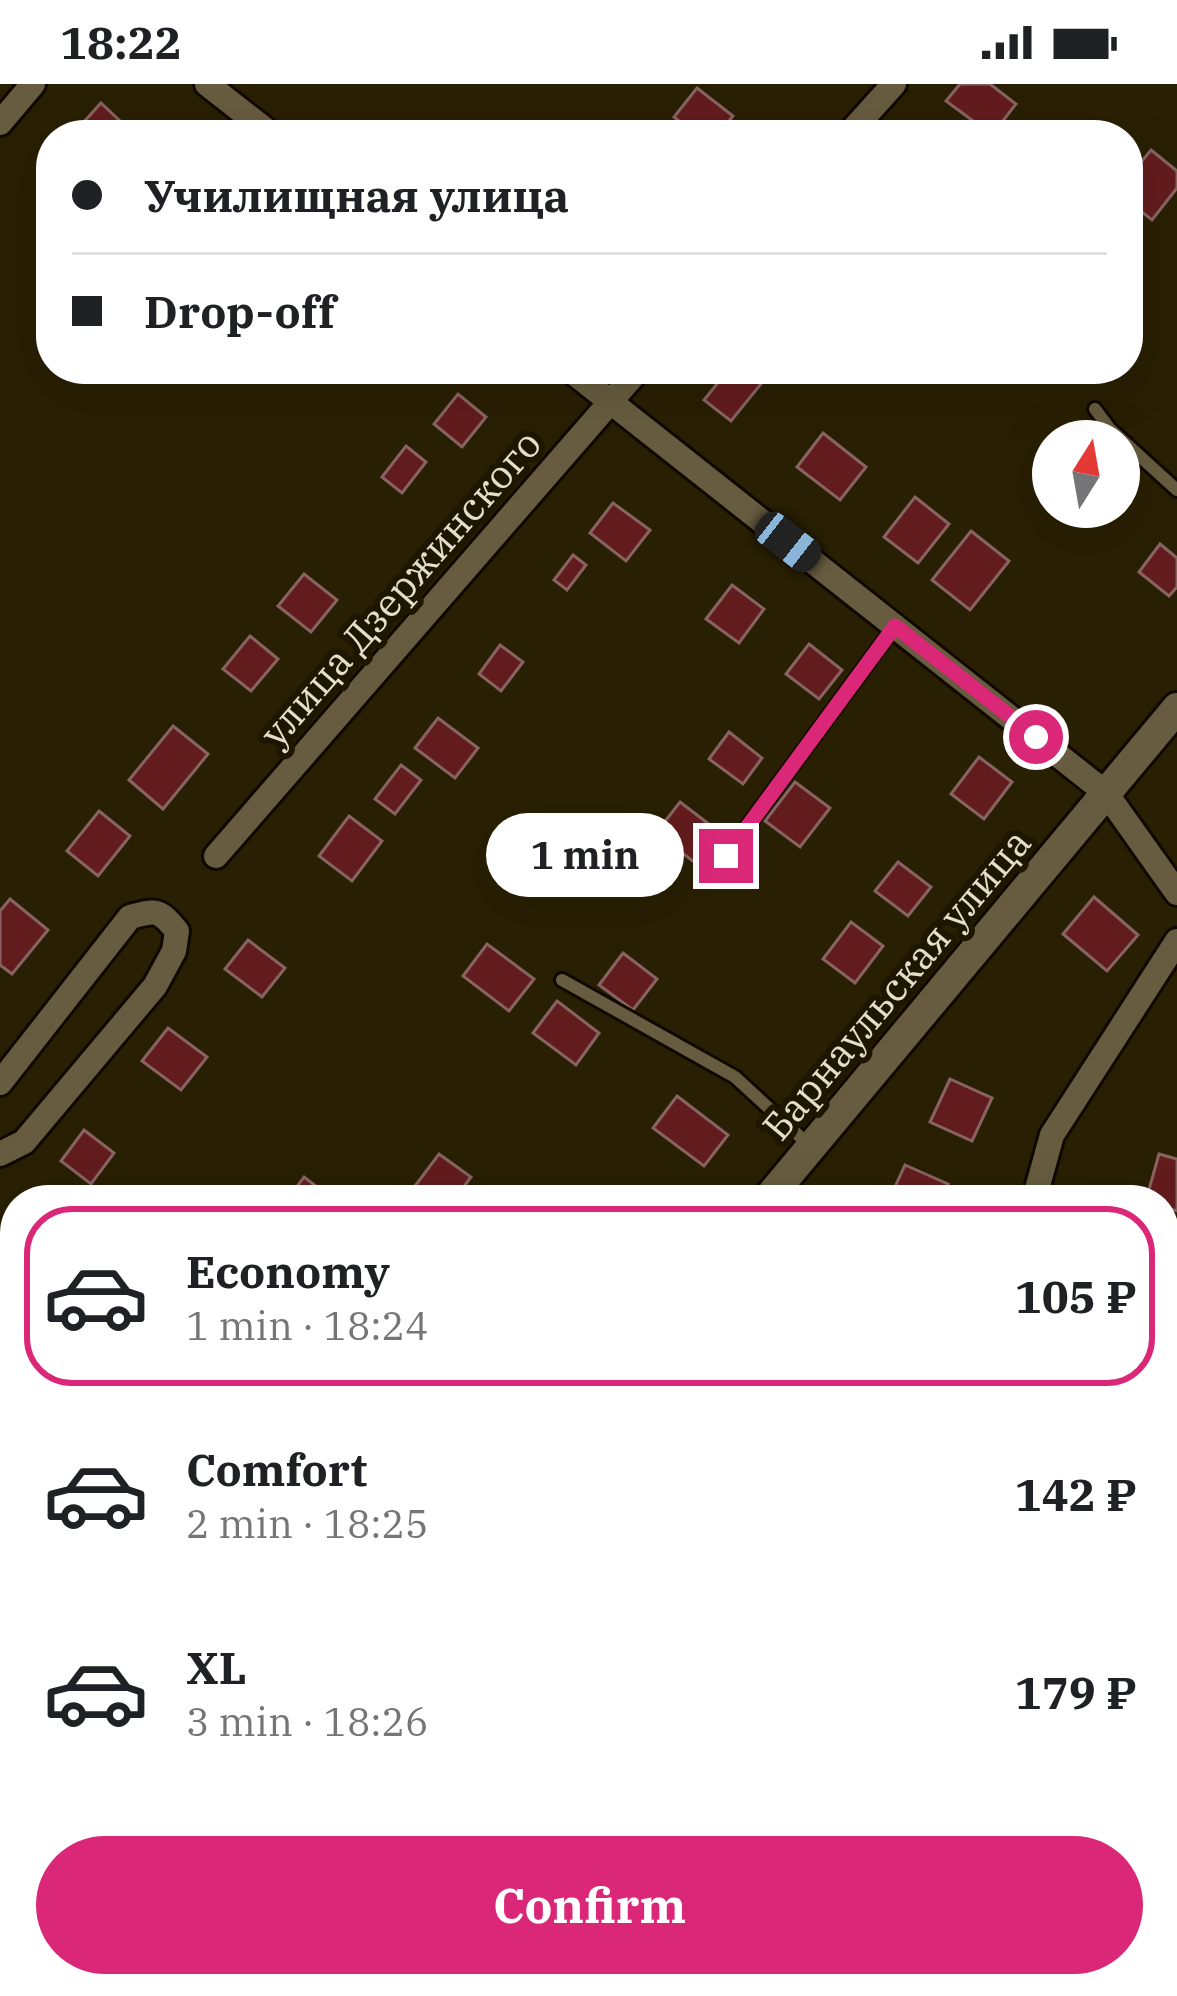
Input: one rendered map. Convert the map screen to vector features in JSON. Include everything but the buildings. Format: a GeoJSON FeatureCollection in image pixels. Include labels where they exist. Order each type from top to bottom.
{"type":"FeatureCollection","features":[{"type":"Feature","properties":{"kind":"street"},"geometry":{"type":"LineString","coordinates":[[0,122],[33,84]]}},
{"type":"Feature","properties":{"kind":"street"},"geometry":{"type":"LineString","coordinates":[[207,84],[253,120]]}},
{"type":"Feature","properties":{"kind":"street"},"geometry":{"type":"LineString","coordinates":[[862,120],[894,84]]}},
{"type":"Feature","properties":{"kind":"street"},"geometry":{"type":"LineString","coordinates":[[587,384],[1106,793],[1177,893]]}},
{"type":"Feature","properties":{"kind":"street","name":"улица Дзержинского"},"geometry":{"type":"LineString","coordinates":[[216,856],[626,384]]}},
{"type":"Feature","properties":{"kind":"street","name":"Барнаульская улица"},"geometry":{"type":"LineString","coordinates":[[779,1185],[1177,708]]}},
{"type":"Feature","properties":{"kind":"street"},"geometry":{"type":"LineString","coordinates":[[0,1083],[130,917],[153,911],[165,916],[176,932],[175,951],[154,986],[24,1142],[0,1154]]}},
{"type":"Feature","properties":{"kind":"street"},"geometry":{"type":"LineString","coordinates":[[1038,1185],[1052,1136],[1177,941]]}},
{"type":"Feature","properties":{"kind":"lane"},"geometry":{"type":"LineString","coordinates":[[1095,409],[1110,429],[1177,490]]}},
{"type":"Feature","properties":{"kind":"lane"},"geometry":{"type":"LineString","coordinates":[[726,856],[895,626]]}},
{"type":"Feature","properties":{"kind":"lane"},"geometry":{"type":"LineString","coordinates":[[562,980],[735,1077],[811,1147]]}},
{"type":"Feature","properties":{"kind":"route"},"geometry":{"type":"LineString","coordinates":[[726,856],[895,626],[1036,737]]}}]}
